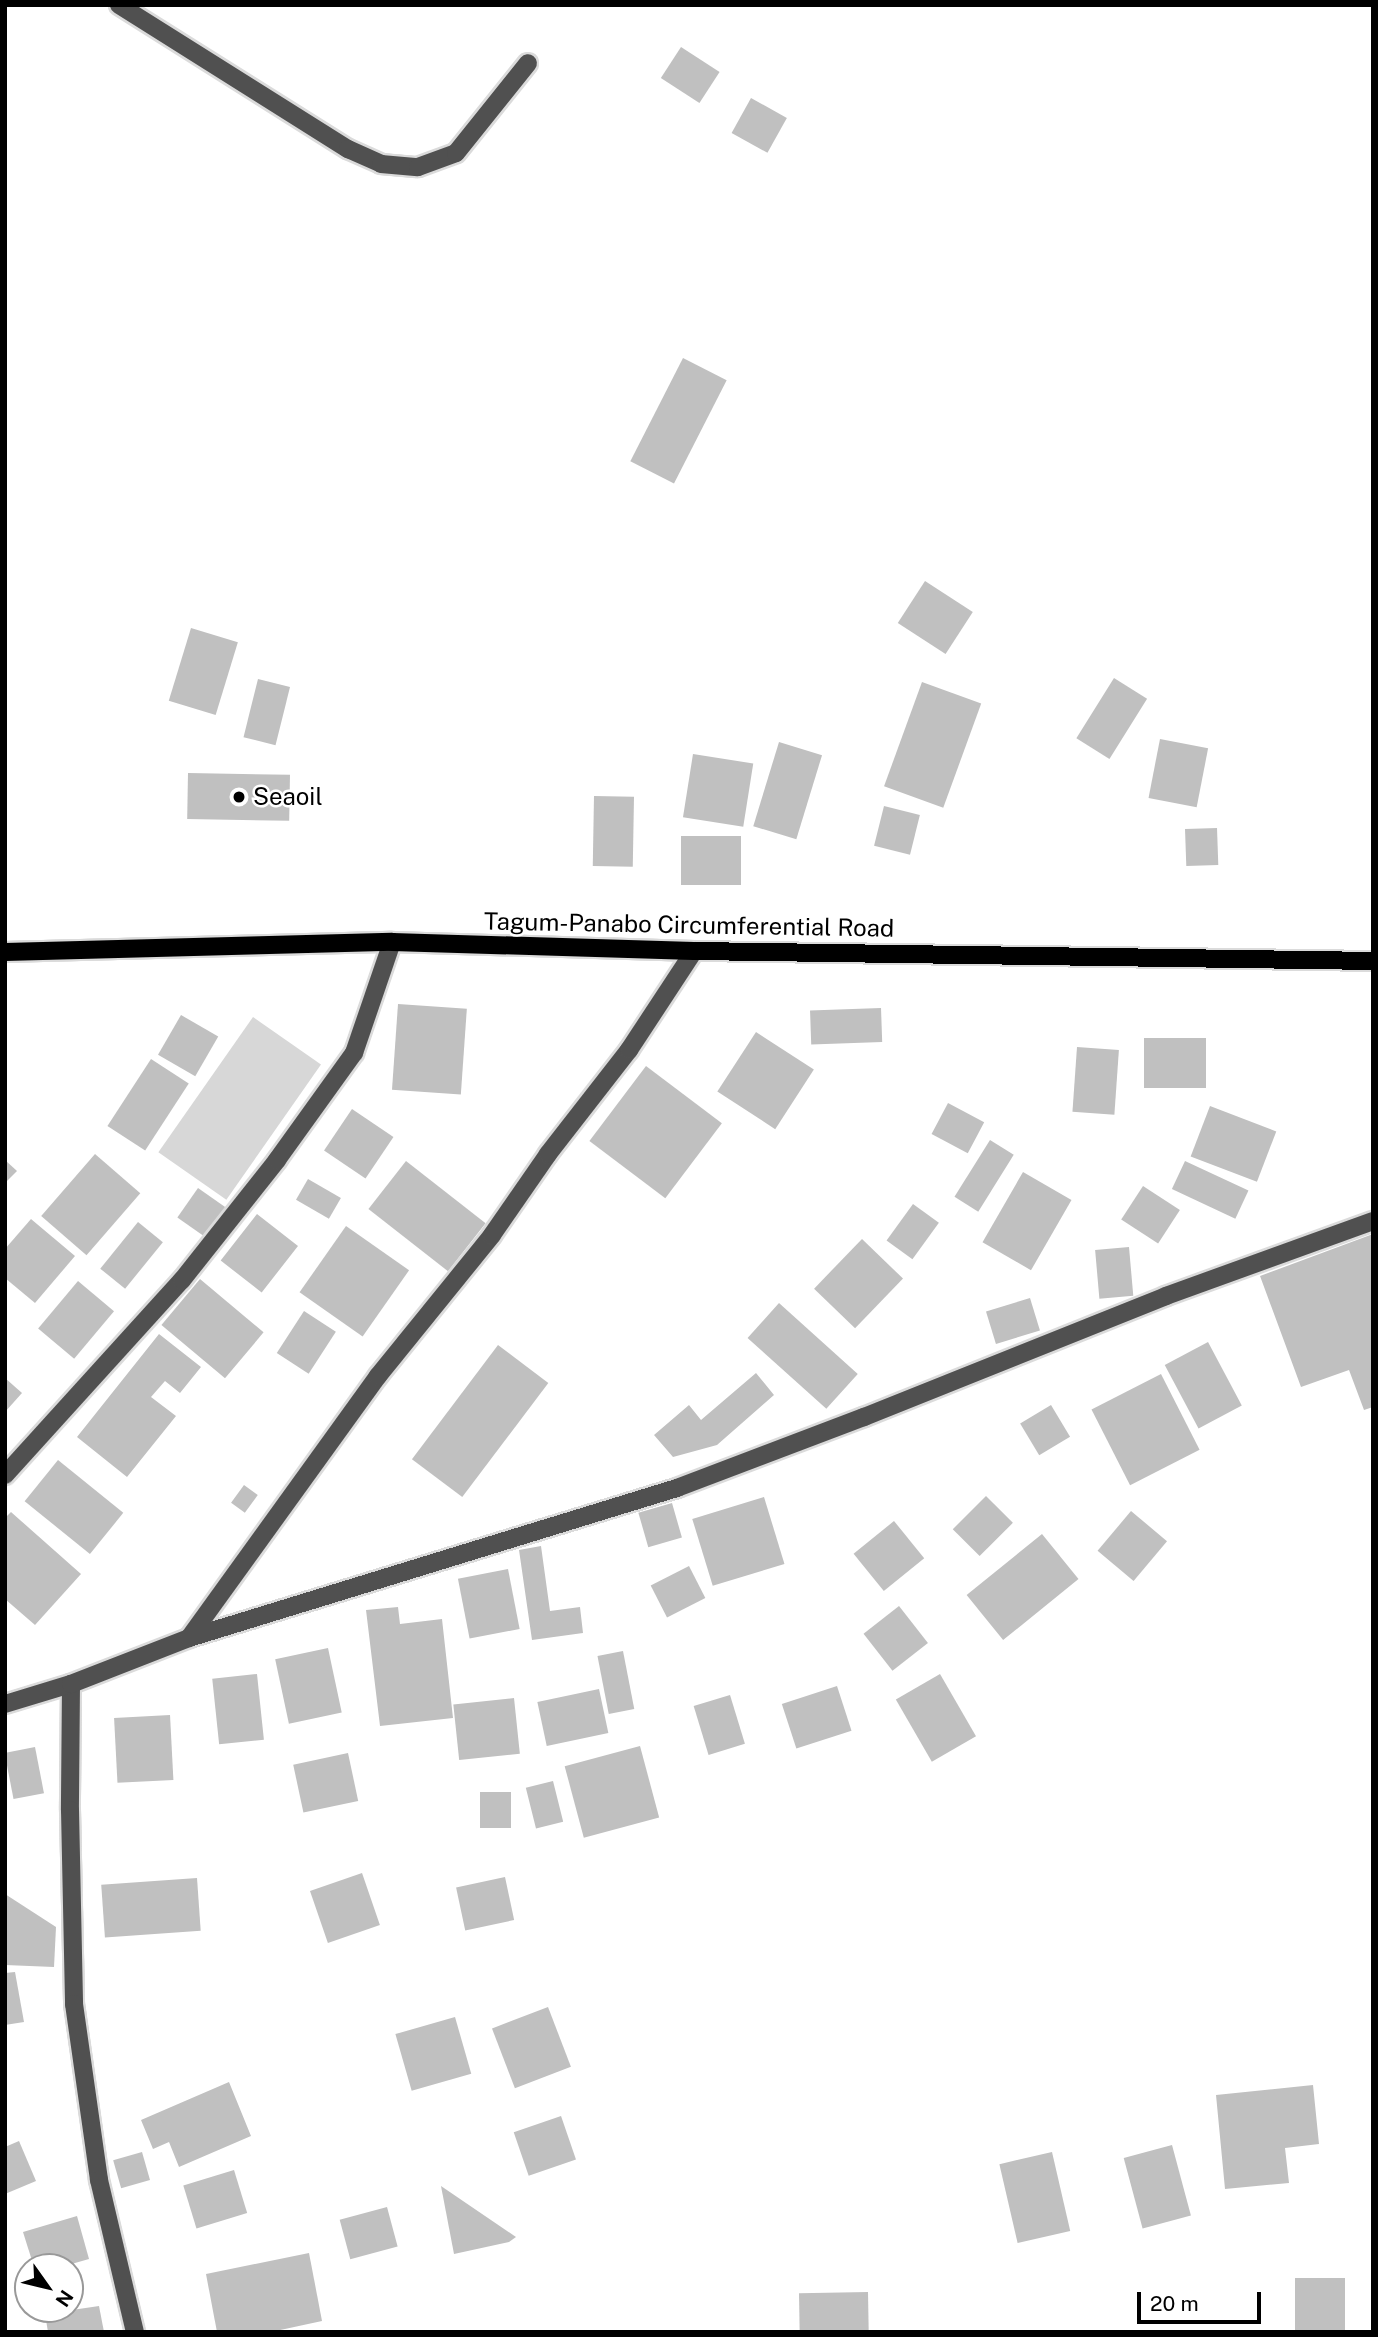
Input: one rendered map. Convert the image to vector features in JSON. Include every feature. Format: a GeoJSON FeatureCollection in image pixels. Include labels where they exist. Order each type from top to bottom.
{"type":"FeatureCollection","features":[{"type":"Feature","properties":{"kind":"main road","name":"Tagum-Panabo Circumferential Road"},"geometry":{"type":"LineString","coordinates":[[5,952],[392,942],[694,951],[1373,961]]}},
{"type":"Feature","properties":{"kind":"street"},"geometry":{"type":"LineString","coordinates":[[119,5],[348,149],[381,164],[418,167],[456,153],[528,63]]}},
{"type":"Feature","properties":{"kind":"street"},"geometry":{"type":"LineString","coordinates":[[5,1475],[182,1280],[277,1160],[354,1053],[392,942]]}},
{"type":"Feature","properties":{"kind":"street"},"geometry":{"type":"LineString","coordinates":[[190,1638],[378,1376],[492,1235],[548,1154],[629,1050],[694,951]]}},
{"type":"Feature","properties":{"kind":"street"},"geometry":{"type":"LineString","coordinates":[[5,1704],[71,1684],[190,1638],[677,1488],[1166,1296],[1373,1221]]}},
{"type":"Feature","properties":{"kind":"street"},"geometry":{"type":"LineString","coordinates":[[71,1684],[69,1810],[74,2004],[99,2180],[135,2332]]}},
{"type":"Feature","properties":{"kind":"shaded area"},"geometry":{"type":"Polygon","coordinates":[[[253,1017],[321,1065],[226,1200],[158,1152],[253,1017]]]}},
{"type":"Feature","properties":{"kind":"building"},"geometry":{"type":"Polygon","coordinates":[[[681,47],[720,72],[699,103],[661,78],[681,47]]]}},
{"type":"Feature","properties":{"kind":"building"},"geometry":{"type":"Polygon","coordinates":[[[751,98],[787,118],[767,153],[732,133],[751,98]]]}},
{"type":"Feature","properties":{"kind":"building"},"geometry":{"type":"Polygon","coordinates":[[[683,358],[727,380],[674,484],[630,461],[683,358]]]}},
{"type":"Feature","properties":{"kind":"building"},"geometry":{"type":"Polygon","coordinates":[[[925,581],[973,612],[946,654],[898,623],[925,581]]]}},
{"type":"Feature","properties":{"kind":"building"},"geometry":{"type":"Polygon","coordinates":[[[191,628],[238,642],[216,715],[169,701],[191,628]]]}},
{"type":"Feature","properties":{"kind":"building"},"geometry":{"type":"Polygon","coordinates":[[[1114,678],[1147,699],[1109,759],[1076,738],[1114,678]]]}},
{"type":"Feature","properties":{"kind":"building"},"geometry":{"type":"Polygon","coordinates":[[[258,679],[290,687],[276,745],[243,737],[258,679]]]}},
{"type":"Feature","properties":{"kind":"building"},"geometry":{"type":"Polygon","coordinates":[[[922,682],[981,704],[943,808],[884,786],[922,682]]]}},
{"type":"Feature","properties":{"kind":"building"},"geometry":{"type":"Polygon","coordinates":[[[1160,739],[1208,748],[1197,807],[1149,798],[1160,739]]]}},
{"type":"Feature","properties":{"kind":"building"},"geometry":{"type":"Polygon","coordinates":[[[779,742],[822,755],[796,839],[753,826],[779,742]]]}},
{"type":"Feature","properties":{"kind":"building"},"geometry":{"type":"Polygon","coordinates":[[[693,754],[753,764],[743,827],[683,817],[693,754]]]}},
{"type":"Feature","properties":{"kind":"building","name":"Seaoil"},"geometry":{"type":"Polygon","coordinates":[[[188,773],[290,775],[289,821],[187,819],[188,773]]]}},
{"type":"Feature","properties":{"kind":"building"},"geometry":{"type":"Polygon","coordinates":[[[594,796],[634,797],[633,867],[593,866],[594,796]]]}},
{"type":"Feature","properties":{"kind":"building"},"geometry":{"type":"Polygon","coordinates":[[[884,806],[920,815],[910,855],[874,846],[884,806]]]}},
{"type":"Feature","properties":{"kind":"building"},"geometry":{"type":"Polygon","coordinates":[[[1217,828],[1218,865],[1186,866],[1185,829],[1217,828]]]}},
{"type":"Feature","properties":{"kind":"building"},"geometry":{"type":"Polygon","coordinates":[[[681,836],[741,836],[741,885],[681,885],[681,836]]]}},
{"type":"Feature","properties":{"kind":"building"},"geometry":{"type":"Polygon","coordinates":[[[398,1004],[467,1009],[461,1095],[392,1090],[398,1004]]]}},
{"type":"Feature","properties":{"kind":"building"},"geometry":{"type":"Polygon","coordinates":[[[881,1008],[882,1042],[811,1044],[810,1010],[881,1008]]]}},
{"type":"Feature","properties":{"kind":"building"},"geometry":{"type":"Polygon","coordinates":[[[181,1015],[218,1036],[195,1076],[158,1055],[181,1015]]]}},
{"type":"Feature","properties":{"kind":"building"},"geometry":{"type":"Polygon","coordinates":[[[756,1032],[814,1070],[775,1129],[717,1092],[756,1032]]]}},
{"type":"Feature","properties":{"kind":"building"},"geometry":{"type":"Polygon","coordinates":[[[1144,1038],[1206,1038],[1206,1088],[1144,1088],[1144,1038]]]}},
{"type":"Feature","properties":{"kind":"building"},"geometry":{"type":"Polygon","coordinates":[[[1077,1047],[1119,1050],[1114,1115],[1072,1112],[1077,1047]]]}},
{"type":"Feature","properties":{"kind":"building"},"geometry":{"type":"Polygon","coordinates":[[[151,1059],[189,1084],[145,1151],[107,1126],[151,1059]]]}},
{"type":"Feature","properties":{"kind":"building"},"geometry":{"type":"Polygon","coordinates":[[[646,1066],[722,1123],[665,1198],[589,1141],[646,1066]]]}},
{"type":"Feature","properties":{"kind":"building"},"geometry":{"type":"Polygon","coordinates":[[[948,1103],[984,1122],[968,1153],[932,1134],[948,1103]]]}},
{"type":"Feature","properties":{"kind":"building"},"geometry":{"type":"Polygon","coordinates":[[[1210,1106],[1276,1131],[1257,1182],[1191,1156],[1210,1106]]]}},
{"type":"Feature","properties":{"kind":"building"},"geometry":{"type":"Polygon","coordinates":[[[352,1109],[393,1137],[365,1178],[324,1150],[352,1109]]]}},
{"type":"Feature","properties":{"kind":"building"},"geometry":{"type":"Polygon","coordinates":[[[990,1140],[1014,1155],[978,1212],[954,1197],[990,1140]]]}},
{"type":"Feature","properties":{"kind":"building"},"geometry":{"type":"Polygon","coordinates":[[[95,1154],[140,1193],[86,1255],[41,1216],[95,1154]]]}},
{"type":"Feature","properties":{"kind":"building"},"geometry":{"type":"Polygon","coordinates":[[[5,1160],[17,1171],[5,1183],[5,1160]]]}},
{"type":"Feature","properties":{"kind":"building"},"geometry":{"type":"Polygon","coordinates":[[[406,1161],[486,1223],[448,1271],[368,1209],[406,1161]]]}},
{"type":"Feature","properties":{"kind":"building"},"geometry":{"type":"Polygon","coordinates":[[[1185,1161],[1248,1191],[1235,1219],[1172,1189],[1185,1161]]]}},
{"type":"Feature","properties":{"kind":"building"},"geometry":{"type":"Polygon","coordinates":[[[1023,1172],[1071,1200],[1031,1270],[982,1242],[1023,1172]]]}},
{"type":"Feature","properties":{"kind":"building"},"geometry":{"type":"Polygon","coordinates":[[[308,1179],[341,1198],[329,1219],[296,1200],[308,1179]]]}},
{"type":"Feature","properties":{"kind":"building"},"geometry":{"type":"Polygon","coordinates":[[[1143,1186],[1180,1210],[1158,1244],[1121,1220],[1143,1186]]]}},
{"type":"Feature","properties":{"kind":"building"},"geometry":{"type":"Polygon","coordinates":[[[198,1188],[228,1209],[208,1239],[177,1217],[198,1188]]]}},
{"type":"Feature","properties":{"kind":"building"},"geometry":{"type":"Polygon","coordinates":[[[913,1204],[939,1223],[912,1259],[887,1240],[913,1204]]]}},
{"type":"Feature","properties":{"kind":"building"},"geometry":{"type":"Polygon","coordinates":[[[257,1214],[298,1246],[262,1293],[221,1260],[257,1214]]]}},
{"type":"Feature","properties":{"kind":"building"},"geometry":{"type":"Polygon","coordinates":[[[31,1219],[75,1256],[35,1303],[5,1278],[5,1249],[31,1219]]]}},
{"type":"Feature","properties":{"kind":"building"},"geometry":{"type":"Polygon","coordinates":[[[138,1222],[163,1242],[125,1289],[100,1269],[138,1222]]]}},
{"type":"Feature","properties":{"kind":"building"},"geometry":{"type":"Polygon","coordinates":[[[346,1226],[409,1270],[363,1337],[300,1292],[346,1226]]]}},
{"type":"Feature","properties":{"kind":"building"},"geometry":{"type":"Polygon","coordinates":[[[1373,1234],[1373,1407],[1364,1410],[1349,1370],[1301,1387],[1260,1276],[1373,1234]]]}},
{"type":"Feature","properties":{"kind":"building"},"geometry":{"type":"Polygon","coordinates":[[[862,1239],[903,1279],[855,1328],[814,1289],[862,1239]]]}},
{"type":"Feature","properties":{"kind":"building"},"geometry":{"type":"Polygon","coordinates":[[[1129,1247],[1133,1296],[1099,1299],[1095,1250],[1129,1247]]]}},
{"type":"Feature","properties":{"kind":"building"},"geometry":{"type":"Polygon","coordinates":[[[200,1279],[264,1332],[225,1378],[161,1325],[200,1279]]]}},
{"type":"Feature","properties":{"kind":"building"},"geometry":{"type":"Polygon","coordinates":[[[78,1281],[114,1311],[74,1359],[38,1328],[78,1281]]]}},
{"type":"Feature","properties":{"kind":"building"},"geometry":{"type":"Polygon","coordinates":[[[1030,1298],[1040,1331],[996,1344],[986,1311],[1030,1298]]]}},
{"type":"Feature","properties":{"kind":"building"},"geometry":{"type":"Polygon","coordinates":[[[779,1303],[858,1374],[826,1409],[748,1338],[779,1303]]]}},
{"type":"Feature","properties":{"kind":"building"},"geometry":{"type":"Polygon","coordinates":[[[304,1311],[336,1332],[309,1374],[277,1353],[304,1311]]]}},
{"type":"Feature","properties":{"kind":"building"},"geometry":{"type":"Polygon","coordinates":[[[159,1334],[201,1367],[180,1393],[165,1381],[151,1397],[176,1416],[127,1477],[77,1437],[159,1334]]]}},
{"type":"Feature","properties":{"kind":"building"},"geometry":{"type":"Polygon","coordinates":[[[1208,1342],[1242,1406],[1199,1429],[1165,1365],[1208,1342]]]}},
{"type":"Feature","properties":{"kind":"building"},"geometry":{"type":"Polygon","coordinates":[[[498,1345],[548,1383],[462,1497],[412,1459],[498,1345]]]}},
{"type":"Feature","properties":{"kind":"building"},"geometry":{"type":"Polygon","coordinates":[[[756,1373],[774,1395],[717,1445],[673,1457],[654,1435],[689,1405],[701,1420],[756,1373]]]}},
{"type":"Feature","properties":{"kind":"building"},"geometry":{"type":"Polygon","coordinates":[[[1161,1374],[1200,1450],[1130,1485],[1092,1409],[1161,1374]]]}},
{"type":"Feature","properties":{"kind":"building"},"geometry":{"type":"Polygon","coordinates":[[[5,1378],[22,1393],[5,1412],[5,1378]]]}},
{"type":"Feature","properties":{"kind":"building"},"geometry":{"type":"Polygon","coordinates":[[[1051,1405],[1070,1437],[1039,1455],[1020,1424],[1051,1405]]]}},
{"type":"Feature","properties":{"kind":"building"},"geometry":{"type":"Polygon","coordinates":[[[58,1460],[123,1513],[90,1554],[25,1501],[58,1460]]]}},
{"type":"Feature","properties":{"kind":"building"},"geometry":{"type":"Polygon","coordinates":[[[244,1485],[258,1495],[245,1513],[231,1503],[244,1485]]]}},
{"type":"Feature","properties":{"kind":"building"},"geometry":{"type":"Polygon","coordinates":[[[986,1496],[1013,1523],[980,1556],[953,1529],[986,1496]]]}},
{"type":"Feature","properties":{"kind":"building"},"geometry":{"type":"Polygon","coordinates":[[[764,1497],[784,1564],[713,1586],[692,1519],[764,1497]]]}},
{"type":"Feature","properties":{"kind":"building"},"geometry":{"type":"Polygon","coordinates":[[[672,1503],[682,1538],[648,1547],[638,1513],[672,1503]]]}},
{"type":"Feature","properties":{"kind":"building"},"geometry":{"type":"Polygon","coordinates":[[[1131,1511],[1167,1541],[1134,1581],[1098,1551],[1131,1511]]]}},
{"type":"Feature","properties":{"kind":"building"},"geometry":{"type":"Polygon","coordinates":[[[11,1512],[81,1574],[35,1625],[5,1599],[5,1518],[11,1512]]]}},
{"type":"Feature","properties":{"kind":"building"},"geometry":{"type":"Polygon","coordinates":[[[894,1521],[924,1558],[884,1591],[854,1554],[894,1521]]]}},
{"type":"Feature","properties":{"kind":"building"},"geometry":{"type":"Polygon","coordinates":[[[1042,1534],[1079,1579],[1003,1640],[967,1595],[1042,1534]]]}},
{"type":"Feature","properties":{"kind":"building"},"geometry":{"type":"Polygon","coordinates":[[[541,1546],[550,1611],[580,1607],[583,1633],[532,1640],[519,1550],[541,1546]]]}},
{"type":"Feature","properties":{"kind":"building"},"geometry":{"type":"Polygon","coordinates":[[[689,1566],[705,1598],[667,1618],[651,1586],[689,1566]]]}},
{"type":"Feature","properties":{"kind":"building"},"geometry":{"type":"Polygon","coordinates":[[[508,1569],[520,1629],[470,1639],[458,1579],[508,1569]]]}},
{"type":"Feature","properties":{"kind":"building"},"geometry":{"type":"Polygon","coordinates":[[[899,1606],[928,1643],[892,1671],[864,1634],[899,1606]]]}},
{"type":"Feature","properties":{"kind":"building"},"geometry":{"type":"Polygon","coordinates":[[[398,1607],[400,1624],[442,1619],[453,1718],[380,1726],[366,1610],[398,1607]]]}},
{"type":"Feature","properties":{"kind":"building"},"geometry":{"type":"Polygon","coordinates":[[[328,1648],[342,1713],[289,1724],[275,1659],[328,1648]]]}},
{"type":"Feature","properties":{"kind":"building"},"geometry":{"type":"Polygon","coordinates":[[[623,1651],[634,1709],[609,1714],[597,1656],[623,1651]]]}},
{"type":"Feature","properties":{"kind":"building"},"geometry":{"type":"Polygon","coordinates":[[[257,1674],[264,1740],[219,1744],[212,1679],[257,1674]]]}},
{"type":"Feature","properties":{"kind":"building"},"geometry":{"type":"Polygon","coordinates":[[[940,1674],[976,1736],[932,1762],[896,1700],[940,1674]]]}},
{"type":"Feature","properties":{"kind":"building"},"geometry":{"type":"Polygon","coordinates":[[[837,1686],[852,1731],[796,1749],[782,1704],[837,1686]]]}},
{"type":"Feature","properties":{"kind":"building"},"geometry":{"type":"Polygon","coordinates":[[[599,1689],[608,1733],[547,1746],[537,1702],[599,1689]]]}},
{"type":"Feature","properties":{"kind":"building"},"geometry":{"type":"Polygon","coordinates":[[[730,1695],[745,1744],[709,1755],[694,1706],[730,1695]]]}},
{"type":"Feature","properties":{"kind":"building"},"geometry":{"type":"Polygon","coordinates":[[[514,1698],[520,1754],[459,1760],[453,1704],[514,1698]]]}},
{"type":"Feature","properties":{"kind":"building"},"geometry":{"type":"Polygon","coordinates":[[[170,1715],[173,1780],[117,1783],[114,1718],[170,1715]]]}},
{"type":"Feature","properties":{"kind":"building"},"geometry":{"type":"Polygon","coordinates":[[[640,1746],[659,1817],[584,1838],[565,1766],[640,1746]]]}},
{"type":"Feature","properties":{"kind":"building"},"geometry":{"type":"Polygon","coordinates":[[[35,1747],[44,1793],[14,1799],[5,1753],[35,1747]]]}},
{"type":"Feature","properties":{"kind":"building"},"geometry":{"type":"Polygon","coordinates":[[[348,1753],[358,1801],[303,1813],[293,1765],[348,1753]]]}},
{"type":"Feature","properties":{"kind":"building"},"geometry":{"type":"Polygon","coordinates":[[[553,1781],[563,1822],[536,1829],[526,1788],[553,1781]]]}},
{"type":"Feature","properties":{"kind":"building"},"geometry":{"type":"Polygon","coordinates":[[[480,1792],[511,1792],[511,1828],[480,1828],[480,1792]]]}},
{"type":"Feature","properties":{"kind":"building"},"geometry":{"type":"Polygon","coordinates":[[[362,1873],[380,1925],[328,1943],[310,1891],[362,1873]]]}},
{"type":"Feature","properties":{"kind":"building"},"geometry":{"type":"Polygon","coordinates":[[[505,1877],[514,1920],[465,1930],[456,1887],[505,1877]]]}},
{"type":"Feature","properties":{"kind":"building"},"geometry":{"type":"Polygon","coordinates":[[[197,1878],[201,1931],[105,1938],[101,1885],[197,1878]]]}},
{"type":"Feature","properties":{"kind":"building"},"geometry":{"type":"Polygon","coordinates":[[[5,1894],[56,1927],[54,1967],[5,1965],[5,1894]]]}},
{"type":"Feature","properties":{"kind":"building"},"geometry":{"type":"Polygon","coordinates":[[[15,1972],[24,2022],[5,2025],[5,1973],[15,1972]]]}},
{"type":"Feature","properties":{"kind":"building"},"geometry":{"type":"Polygon","coordinates":[[[548,2007],[571,2067],[515,2088],[492,2029],[548,2007]]]}},
{"type":"Feature","properties":{"kind":"building"},"geometry":{"type":"Polygon","coordinates":[[[455,2017],[471,2074],[412,2091],[395,2034],[455,2017]]]}},
{"type":"Feature","properties":{"kind":"building"},"geometry":{"type":"Polygon","coordinates":[[[229,2082],[251,2136],[179,2167],[169,2142],[153,2149],[141,2120],[229,2082]]]}},
{"type":"Feature","properties":{"kind":"building"},"geometry":{"type":"Polygon","coordinates":[[[1313,2085],[1319,2144],[1285,2148],[1289,2183],[1225,2189],[1216,2095],[1313,2085]]]}},
{"type":"Feature","properties":{"kind":"building"},"geometry":{"type":"Polygon","coordinates":[[[561,2116],[576,2159],[529,2176],[514,2132],[561,2116]]]}},
{"type":"Feature","properties":{"kind":"building"},"geometry":{"type":"Polygon","coordinates":[[[19,2141],[36,2181],[5,2194],[5,2147],[19,2141]]]}},
{"type":"Feature","properties":{"kind":"building"},"geometry":{"type":"Polygon","coordinates":[[[1172,2145],[1191,2216],[1143,2228],[1124,2158],[1172,2145]]]}},
{"type":"Feature","properties":{"kind":"building"},"geometry":{"type":"Polygon","coordinates":[[[142,2152],[150,2180],[121,2188],[113,2160],[142,2152]]]}},
{"type":"Feature","properties":{"kind":"building"},"geometry":{"type":"Polygon","coordinates":[[[1052,2152],[1070,2231],[1018,2243],[999,2164],[1052,2152]]]}},
{"type":"Feature","properties":{"kind":"building"},"geometry":{"type":"Polygon","coordinates":[[[234,2170],[247,2213],[196,2229],[183,2185],[234,2170]]]}},
{"type":"Feature","properties":{"kind":"building"},"geometry":{"type":"Polygon","coordinates":[[[441,2186],[516,2237],[509,2242],[454,2254],[441,2186]]]}},
{"type":"Feature","properties":{"kind":"building"},"geometry":{"type":"Polygon","coordinates":[[[387,2207],[398,2247],[350,2259],[340,2220],[387,2207]]]}},
{"type":"Feature","properties":{"kind":"building"},"geometry":{"type":"Polygon","coordinates":[[[77,2216],[89,2259],[84,2260],[84,2253],[30,2253],[23,2232],[77,2216]]]}},
{"type":"Feature","properties":{"kind":"building"},"geometry":{"type":"Polygon","coordinates":[[[309,2253],[322,2321],[271,2332],[217,2332],[206,2274],[309,2253]]]}},
{"type":"Feature","properties":{"kind":"building"},"geometry":{"type":"Polygon","coordinates":[[[1295,2278],[1345,2278],[1345,2332],[1295,2332],[1295,2278]]]}},
{"type":"Feature","properties":{"kind":"building"},"geometry":{"type":"Polygon","coordinates":[[[868,2292],[869,2332],[800,2332],[799,2293],[868,2292]]]}},
{"type":"Feature","properties":{"kind":"building"},"geometry":{"type":"Polygon","coordinates":[[[99,2306],[104,2332],[48,2332],[46,2323],[84,2323],[84,2308],[99,2306]]]}},
{"type":"Feature","properties":{"kind":"place","name":"Seaoil"},"geometry":{"type":"Point","coordinates":[239,797]}}]}
